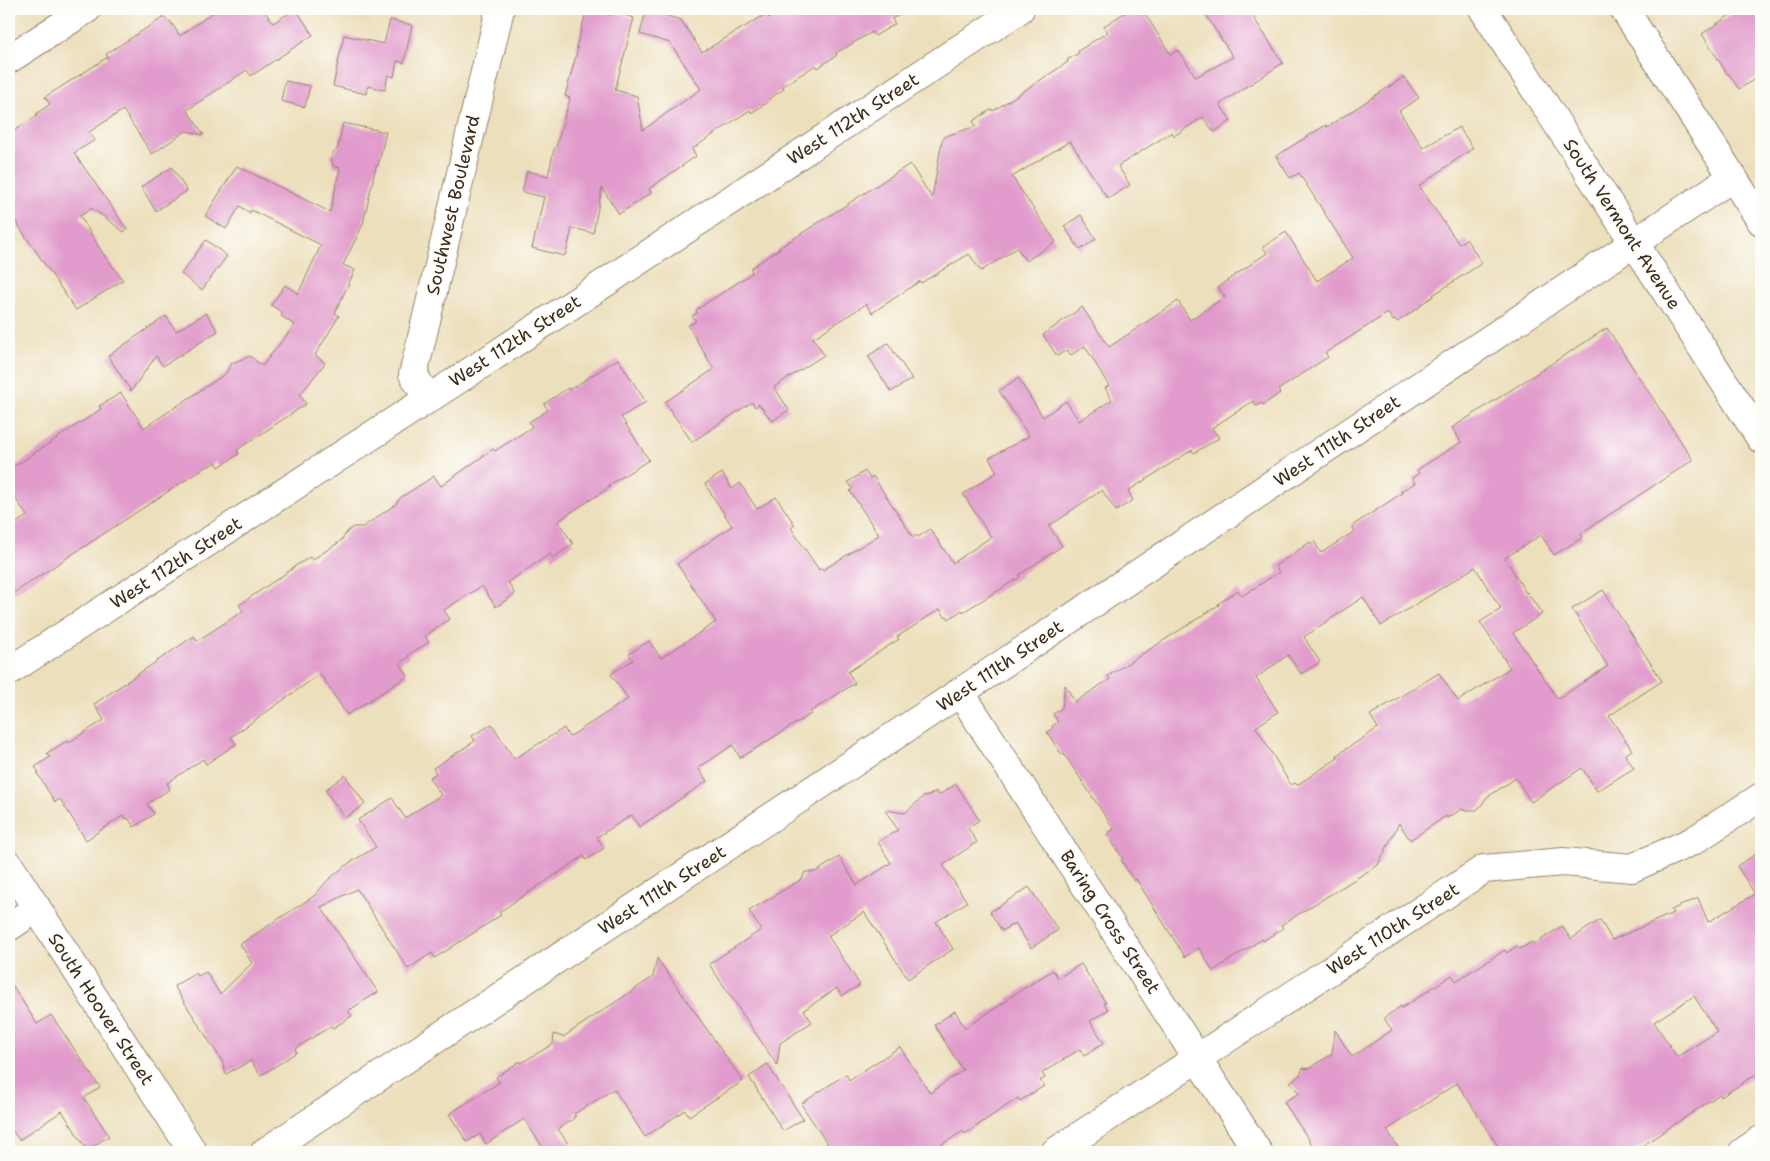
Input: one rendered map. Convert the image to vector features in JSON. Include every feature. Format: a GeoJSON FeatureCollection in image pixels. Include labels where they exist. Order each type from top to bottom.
{"type":"FeatureCollection","features":[{"type":"Feature","properties":{"kind":"street"},"geometry":{"type":"LineString","coordinates":[[9,59],[87,9]]}},
{"type":"Feature","properties":{"kind":"street","name":"Southwest Boulevard"},"geometry":{"type":"LineString","coordinates":[[428,398],[413,374],[500,9]]}},
{"type":"Feature","properties":{"kind":"street","name":"West 112th Street"},"geometry":{"type":"LineString","coordinates":[[9,672],[1020,9]]}},
{"type":"Feature","properties":{"kind":"street","name":"South Vermont Avenue"},"geometry":{"type":"LineString","coordinates":[[1483,9],[1761,439]]}},
{"type":"Feature","properties":{"kind":"street"},"geometry":{"type":"LineString","coordinates":[[1624,9],[1761,220]]}},
{"type":"Feature","properties":{"kind":"street","name":"West 111th Street"},"geometry":{"type":"LineString","coordinates":[[265,1152],[1733,177]]}},
{"type":"Feature","properties":{"kind":"street","name":"Baring Cross Street"},"geometry":{"type":"LineString","coordinates":[[960,692],[1258,1152]]}},
{"type":"Feature","properties":{"kind":"street","name":"West 110th Street"},"geometry":{"type":"LineString","coordinates":[[1055,1152],[1484,869],[1563,862],[1632,868],[1693,841],[1761,797]]}},
{"type":"Feature","properties":{"kind":"street","name":"South Hoover Street"},"geometry":{"type":"LineString","coordinates":[[9,865],[193,1152]]}},
{"type":"Feature","properties":{"kind":"street"},"geometry":{"type":"LineString","coordinates":[[9,927],[37,908]]}},
{"type":"Feature","properties":{"kind":"street"},"geometry":{"type":"LineString","coordinates":[[1743,1152],[1761,1140]]}},
{"type":"Feature","properties":{"kind":"building"},"geometry":{"type":"Polygon","coordinates":[[[218,9],[263,9],[273,23],[296,9],[313,35],[251,76],[247,70],[187,110],[204,135],[186,131],[152,154],[123,110],[89,132],[95,140],[74,153],[127,229],[124,232],[92,208],[80,216],[102,252],[123,280],[76,310],[9,212],[9,134],[37,116],[36,114],[50,104],[45,97],[108,57],[106,54],[156,22],[165,17],[180,36],[218,9]]]}},
{"type":"Feature","properties":{"kind":"building"},"geometry":{"type":"Polygon","coordinates":[[[783,9],[910,9],[892,19],[895,24],[875,36],[872,32],[836,53],[837,55],[818,68],[816,65],[783,86],[784,89],[769,99],[770,101],[751,113],[750,110],[692,149],[696,156],[649,189],[651,193],[619,214],[602,188],[593,233],[572,228],[564,256],[532,248],[544,197],[522,192],[527,171],[548,176],[554,149],[570,98],[565,96],[586,13],[589,14],[590,10],[611,15],[612,11],[634,18],[615,90],[637,96],[643,130],[701,89],[670,43],[640,34],[646,10],[681,20],[702,52],[766,14],[769,18],[783,9]]]}},
{"type":"Feature","properties":{"kind":"building"},"geometry":{"type":"Polygon","coordinates":[[[1130,9],[1142,9],[1171,55],[1178,50],[1196,77],[1233,57],[1202,9],[1248,9],[1283,63],[1220,104],[1231,121],[1214,132],[1203,117],[1174,136],[1172,132],[1118,166],[1130,185],[1108,199],[1070,141],[1012,177],[1056,242],[1026,261],[1017,248],[981,271],[969,254],[921,283],[920,281],[872,313],[866,304],[813,338],[824,355],[774,387],[789,410],[772,421],[759,404],[755,407],[752,402],[692,442],[665,402],[714,369],[688,326],[696,321],[692,316],[697,313],[696,310],[752,273],[751,268],[779,248],[910,164],[932,198],[942,140],[946,136],[976,126],[973,121],[992,109],[993,111],[1068,62],[1067,60],[1079,53],[1078,51],[1108,32],[1104,26],[1130,9]]]}},
{"type":"Feature","properties":{"kind":"building"},"geometry":{"type":"Polygon","coordinates":[[[1739,9],[1761,9],[1761,75],[1739,89],[1702,34],[1739,9]]]}},
{"type":"Feature","properties":{"kind":"building"},"geometry":{"type":"Polygon","coordinates":[[[390,20],[412,25],[404,63],[397,61],[394,77],[388,75],[385,90],[368,86],[366,94],[333,86],[344,35],[384,44],[390,20]]]}},
{"type":"Feature","properties":{"kind":"building"},"geometry":{"type":"Polygon","coordinates":[[[1404,77],[1419,98],[1399,111],[1423,148],[1459,127],[1473,148],[1419,186],[1459,244],[1466,239],[1482,263],[1433,295],[1421,306],[1397,322],[1393,321],[1388,313],[1325,353],[1328,357],[1278,390],[1280,393],[1263,405],[1262,403],[1256,406],[1253,401],[1212,428],[1219,438],[1194,453],[1192,450],[1128,491],[1133,500],[1116,511],[1102,490],[1049,526],[1062,546],[1019,575],[1020,577],[949,619],[947,616],[945,617],[940,609],[897,637],[899,639],[848,672],[855,683],[810,712],[811,714],[740,758],[733,745],[698,768],[707,781],[639,827],[632,815],[597,837],[604,848],[586,860],[584,856],[499,912],[501,915],[435,958],[432,953],[408,969],[357,889],[321,907],[378,992],[348,1011],[352,1016],[333,1028],[331,1026],[295,1049],[297,1052],[265,1073],[260,1075],[251,1061],[226,1074],[222,1061],[174,986],[196,973],[198,976],[206,972],[220,994],[252,963],[240,944],[314,896],[328,880],[346,865],[376,847],[358,820],[392,798],[405,818],[441,795],[429,778],[436,773],[433,768],[475,741],[472,736],[492,724],[514,759],[564,728],[569,737],[628,699],[611,674],[633,660],[629,654],[649,641],[661,658],[716,622],[677,564],[732,526],[705,484],[722,473],[732,489],[740,483],[757,509],[776,497],[795,525],[791,528],[819,570],[822,568],[823,570],[879,535],[850,491],[853,489],[848,482],[865,471],[870,478],[873,476],[913,537],[916,535],[918,537],[930,529],[953,563],[991,537],[963,494],[997,472],[989,458],[1029,436],[999,391],[1018,378],[1043,417],[1066,401],[1079,421],[1112,400],[1105,388],[1109,386],[1085,346],[1071,355],[1067,350],[1057,356],[1043,335],[1082,307],[1109,347],[1178,301],[1190,320],[1225,297],[1218,287],[1267,253],[1263,247],[1286,232],[1317,281],[1353,258],[1299,173],[1290,178],[1276,156],[1326,125],[1327,127],[1404,77]]]}},
{"type":"Feature","properties":{"kind":"building"},"geometry":{"type":"Polygon","coordinates":[[[285,81],[310,86],[305,107],[281,101],[285,81]]]}},
{"type":"Feature","properties":{"kind":"building"},"geometry":{"type":"Polygon","coordinates":[[[343,123],[386,132],[363,224],[343,265],[355,270],[335,313],[339,316],[315,355],[325,363],[300,395],[306,404],[237,450],[239,454],[219,467],[216,462],[207,466],[9,596],[9,528],[27,516],[9,488],[9,470],[101,409],[99,406],[121,393],[144,428],[225,374],[232,363],[250,356],[262,366],[295,325],[281,316],[283,313],[271,305],[285,285],[298,294],[321,245],[251,210],[250,213],[240,206],[226,229],[205,216],[237,166],[330,212],[340,168],[333,166],[331,155],[338,148],[343,123]]]}},
{"type":"Feature","properties":{"kind":"building"},"geometry":{"type":"Polygon","coordinates":[[[172,167],[187,191],[156,211],[141,187],[172,167]]]}},
{"type":"Feature","properties":{"kind":"building"},"geometry":{"type":"Polygon","coordinates":[[[1081,215],[1096,239],[1080,250],[1064,226],[1081,215]]]}},
{"type":"Feature","properties":{"kind":"building"},"geometry":{"type":"Polygon","coordinates":[[[206,240],[227,256],[202,290],[181,274],[206,240]]]}},
{"type":"Feature","properties":{"kind":"building"},"geometry":{"type":"Polygon","coordinates":[[[206,313],[218,331],[163,366],[156,356],[131,391],[108,356],[166,316],[176,331],[206,313]]]}},
{"type":"Feature","properties":{"kind":"building"},"geometry":{"type":"Polygon","coordinates":[[[1607,328],[1693,460],[1581,533],[1583,537],[1554,555],[1541,535],[1505,558],[1526,593],[1542,614],[1513,633],[1558,699],[1608,666],[1572,609],[1603,590],[1662,681],[1609,716],[1632,750],[1625,755],[1634,768],[1597,791],[1582,768],[1531,802],[1516,778],[1486,798],[1476,810],[1462,809],[1447,818],[1446,816],[1410,840],[1399,823],[1378,865],[1281,925],[1283,928],[1263,941],[1262,939],[1213,971],[1199,948],[1185,957],[1136,879],[1134,881],[1121,860],[1123,859],[1107,834],[1114,829],[1047,732],[1058,722],[1053,714],[1062,708],[1065,685],[1075,702],[1110,679],[1108,676],[1219,605],[1238,590],[1242,596],[1279,572],[1275,566],[1310,542],[1311,544],[1314,541],[1321,553],[1355,531],[1352,526],[1415,483],[1412,478],[1419,473],[1417,470],[1461,442],[1452,428],[1607,328]],[[1475,567],[1381,626],[1363,597],[1304,637],[1320,662],[1301,674],[1288,655],[1256,678],[1278,712],[1256,727],[1291,785],[1295,783],[1297,785],[1338,758],[1337,755],[1378,728],[1370,715],[1439,673],[1458,701],[1510,668],[1480,622],[1501,609],[1475,567]]]}},
{"type":"Feature","properties":{"kind":"building"},"geometry":{"type":"Polygon","coordinates":[[[888,343],[912,379],[891,392],[868,356],[888,343]]]}},
{"type":"Feature","properties":{"kind":"building"},"geometry":{"type":"Polygon","coordinates":[[[618,359],[646,402],[621,417],[649,460],[609,485],[610,487],[558,521],[573,544],[553,558],[550,554],[508,582],[515,594],[496,607],[482,586],[444,610],[450,619],[425,636],[429,642],[408,655],[409,657],[400,663],[408,676],[347,715],[320,674],[231,737],[236,744],[206,764],[203,759],[167,783],[170,789],[147,804],[154,814],[134,827],[124,815],[86,840],[60,799],[55,802],[35,767],[50,757],[47,753],[67,741],[68,743],[104,720],[94,704],[194,636],[197,641],[243,611],[239,605],[292,568],[310,557],[312,560],[341,541],[353,527],[363,527],[396,504],[400,498],[434,476],[441,486],[493,449],[495,451],[532,427],[529,422],[548,410],[544,404],[618,359]]]}},
{"type":"Feature","properties":{"kind":"building"},"geometry":{"type":"Polygon","coordinates":[[[345,775],[365,804],[345,818],[325,790],[345,775]]]}},
{"type":"Feature","properties":{"kind":"building"},"geometry":{"type":"Polygon","coordinates":[[[956,784],[979,820],[968,828],[977,842],[943,865],[967,902],[936,922],[953,949],[908,979],[864,912],[828,936],[860,985],[842,996],[837,988],[804,1010],[812,1022],[780,1043],[777,1065],[709,964],[761,930],[749,911],[802,879],[805,872],[816,872],[839,857],[857,885],[891,863],[878,842],[898,830],[885,810],[905,813],[924,796],[928,796],[936,791],[939,795],[956,784]]]}},
{"type":"Feature","properties":{"kind":"building"},"geometry":{"type":"Polygon","coordinates":[[[1761,851],[1761,1071],[1721,1097],[1720,1094],[1633,1152],[1502,1152],[1457,1083],[1387,1130],[1401,1152],[1317,1152],[1284,1102],[1299,1093],[1290,1082],[1300,1075],[1303,1068],[1308,1069],[1332,1054],[1335,1030],[1352,1057],[1392,1030],[1384,1018],[1401,1006],[1402,1008],[1452,975],[1456,981],[1505,950],[1507,953],[1517,946],[1520,949],[1532,942],[1535,944],[1562,926],[1571,939],[1600,920],[1612,940],[1673,913],[1671,910],[1698,898],[1708,922],[1755,894],[1737,866],[1761,851]],[[1694,996],[1654,1022],[1677,1057],[1717,1032],[1694,996]]]}},
{"type":"Feature","properties":{"kind":"building"},"geometry":{"type":"Polygon","coordinates":[[[1029,887],[1058,930],[1031,948],[1015,923],[1002,931],[990,912],[1029,887]]]}},
{"type":"Feature","properties":{"kind":"building"},"geometry":{"type":"Polygon","coordinates":[[[657,958],[743,1081],[689,1116],[685,1110],[645,1137],[614,1089],[574,1114],[576,1116],[573,1117],[574,1119],[558,1129],[574,1152],[546,1152],[524,1119],[486,1144],[480,1134],[467,1142],[449,1114],[500,1082],[496,1077],[520,1061],[521,1063],[553,1044],[554,1034],[563,1037],[653,977],[657,958]]]}},
{"type":"Feature","properties":{"kind":"building"},"geometry":{"type":"Polygon","coordinates":[[[1081,964],[1106,1003],[1104,1003],[1108,1010],[1090,1021],[1104,1043],[1084,1056],[1080,1049],[1042,1073],[1045,1078],[1040,1081],[1044,1086],[1020,1101],[1018,1098],[965,1134],[963,1131],[930,1152],[833,1152],[801,1104],[846,1074],[849,1080],[900,1047],[930,1093],[963,1070],[934,1025],[955,1011],[965,1028],[1053,970],[1058,978],[1081,964]]]}},
{"type":"Feature","properties":{"kind":"building"},"geometry":{"type":"Polygon","coordinates":[[[9,980],[37,1024],[51,1015],[100,1087],[84,1098],[109,1136],[87,1150],[62,1111],[19,1140],[9,1126],[9,980]]]}},
{"type":"Feature","properties":{"kind":"building"},"geometry":{"type":"Polygon","coordinates":[[[767,1064],[803,1119],[783,1131],[749,1077],[767,1064]]]}}]}
